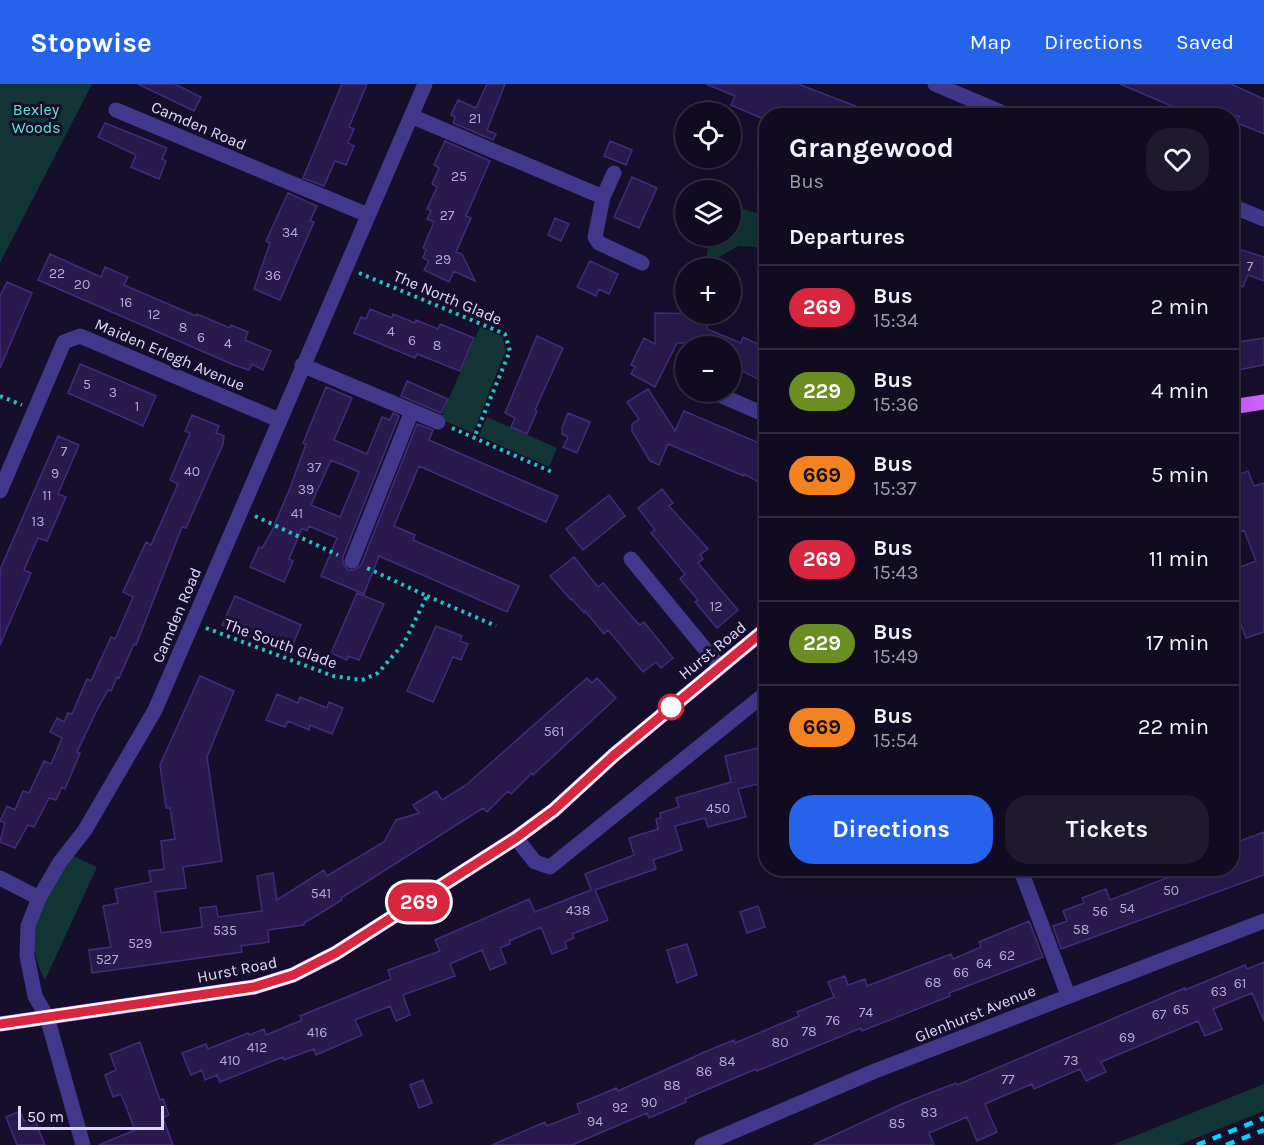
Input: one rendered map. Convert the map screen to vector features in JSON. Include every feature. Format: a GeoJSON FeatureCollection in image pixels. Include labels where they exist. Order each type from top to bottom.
{"type":"FeatureCollection","features":[{"type":"Feature","properties":{"kind":"main road"},"geometry":{"type":"LineString","coordinates":[[1239,406],[1264,402]]}},
{"type":"Feature","properties":{"kind":"main road","name":"Hurst Road"},"geometry":{"type":"LineString","coordinates":[[0,1024],[228,991],[283,979],[322,961],[516,838],[554,810],[614,755],[759,634]]}},
{"type":"Feature","properties":{"kind":"street","name":"Camden Road"},"geometry":{"type":"LineString","coordinates":[[47,1017],[35,996],[27,956],[28,926],[39,898],[60,862],[86,830],[150,718],[425,84]]}},
{"type":"Feature","properties":{"kind":"street"},"geometry":{"type":"LineString","coordinates":[[935,84],[991,108]]}},
{"type":"Feature","properties":{"kind":"street","name":"Camden Road"},"geometry":{"type":"LineString","coordinates":[[116,110],[368,215]]}},
{"type":"Feature","properties":{"kind":"street"},"geometry":{"type":"LineString","coordinates":[[411,116],[603,197]]}},
{"type":"Feature","properties":{"kind":"street"},"geometry":{"type":"LineString","coordinates":[[614,172],[603,197],[596,237],[599,243],[642,263]]}},
{"type":"Feature","properties":{"kind":"street"},"geometry":{"type":"LineString","coordinates":[[1239,209],[1264,219]]}},
{"type":"Feature","properties":{"kind":"street","name":"Maiden Erlegh Avenue"},"geometry":{"type":"LineString","coordinates":[[0,491],[64,342],[80,336],[279,420]]}},
{"type":"Feature","properties":{"kind":"street"},"geometry":{"type":"LineString","coordinates":[[302,365],[438,422]]}},
{"type":"Feature","properties":{"kind":"street"},"geometry":{"type":"LineString","coordinates":[[735,402],[759,413]]}},
{"type":"Feature","properties":{"kind":"street"},"geometry":{"type":"LineString","coordinates":[[352,561],[412,411]]}},
{"type":"Feature","properties":{"kind":"street"},"geometry":{"type":"LineString","coordinates":[[631,559],[719,666]]}},
{"type":"Feature","properties":{"kind":"street"},"geometry":{"type":"LineString","coordinates":[[516,838],[535,862],[550,867],[759,699]]}},
{"type":"Feature","properties":{"kind":"street"},"geometry":{"type":"LineString","coordinates":[[1023,876],[1068,995]]}},
{"type":"Feature","properties":{"kind":"street"},"geometry":{"type":"LineString","coordinates":[[0,878],[39,898]]}},
{"type":"Feature","properties":{"kind":"street","name":"Glenhurst Avenue"},"geometry":{"type":"LineString","coordinates":[[702,1145],[833,1088],[1068,995],[1264,921]]}},
{"type":"Feature","properties":{"kind":"street"},"geometry":{"type":"LineString","coordinates":[[47,1017],[83,1145]]}},
{"type":"Feature","properties":{"kind":"path","name":"The North Glade"},"geometry":{"type":"LineString","coordinates":[[345,267],[505,334],[510,351],[474,438]]}},
{"type":"Feature","properties":{"kind":"path"},"geometry":{"type":"LineString","coordinates":[[438,422],[552,472]]}},
{"type":"Feature","properties":{"kind":"path"},"geometry":{"type":"LineString","coordinates":[[241,510],[496,626]]}},
{"type":"Feature","properties":{"kind":"path","name":"The South Glade"},"geometry":{"type":"LineString","coordinates":[[193,623],[333,676],[362,680],[378,673],[404,643],[427,596]]}},
{"type":"Feature","properties":{"kind":"green space","name":"Bexley Woods"},"geometry":{"type":"Polygon","coordinates":[[[0,84],[92,84],[0,263],[0,84]]]}},
{"type":"Feature","properties":{"kind":"green space"},"geometry":{"type":"Polygon","coordinates":[[[741,208],[759,214],[759,248],[738,246],[741,246],[741,208]]]}},
{"type":"Feature","properties":{"kind":"green space"},"geometry":{"type":"Polygon","coordinates":[[[708,246],[738,246],[718,258],[707,258],[708,246]]]}},
{"type":"Feature","properties":{"kind":"green space"},"geometry":{"type":"Polygon","coordinates":[[[480,327],[502,336],[506,350],[473,433],[440,419],[480,327]]]}},
{"type":"Feature","properties":{"kind":"green space"},"geometry":{"type":"Polygon","coordinates":[[[487,417],[557,448],[549,467],[479,436],[487,417]]]}},
{"type":"Feature","properties":{"kind":"green space"},"geometry":{"type":"Polygon","coordinates":[[[73,856],[97,867],[45,980],[37,962],[34,945],[35,930],[45,901],[73,856]]]}},
{"type":"Feature","properties":{"kind":"green space"},"geometry":{"type":"Polygon","coordinates":[[[1264,1084],[1264,1111],[1179,1145],[1112,1145],[1264,1084]]]}},
{"type":"Feature","properties":{"kind":"building"},"geometry":{"type":"Polygon","coordinates":[[[138,84],[175,84],[201,97],[194,111],[138,84]]]}},
{"type":"Feature","properties":{"kind":"building"},"geometry":{"type":"Polygon","coordinates":[[[342,84],[367,84],[349,127],[354,129],[348,143],[354,146],[346,165],[335,161],[324,186],[303,178],[342,84]]]}},
{"type":"Feature","properties":{"kind":"building"},"geometry":{"type":"Polygon","coordinates":[[[487,84],[505,84],[487,130],[496,134],[493,140],[453,123],[455,117],[451,115],[458,100],[476,108],[487,84]]]}},
{"type":"Feature","properties":{"kind":"building"},"geometry":{"type":"Polygon","coordinates":[[[706,84],[798,84],[861,108],[759,108],[759,117],[741,109],[741,102],[732,102],[735,96],[706,84]]]}},
{"type":"Feature","properties":{"kind":"building"},"geometry":{"type":"Polygon","coordinates":[[[1120,84],[1231,84],[1264,99],[1264,134],[1239,124],[1239,108],[1176,108],[1120,84]]]}},
{"type":"Feature","properties":{"kind":"building"},"geometry":{"type":"Polygon","coordinates":[[[105,123],[167,148],[162,159],[166,161],[159,179],[131,167],[136,155],[98,137],[105,123]]]}},
{"type":"Feature","properties":{"kind":"building"},"geometry":{"type":"Polygon","coordinates":[[[445,141],[490,161],[466,216],[471,218],[456,252],[462,254],[475,281],[454,271],[449,282],[424,270],[429,261],[423,258],[426,250],[423,248],[434,222],[427,219],[431,211],[427,209],[437,187],[432,184],[439,168],[434,165],[445,141]]]}},
{"type":"Feature","properties":{"kind":"building"},"geometry":{"type":"Polygon","coordinates":[[[610,141],[632,150],[626,165],[604,156],[610,141]]]}},
{"type":"Feature","properties":{"kind":"building"},"geometry":{"type":"Polygon","coordinates":[[[632,177],[657,188],[639,228],[614,217],[632,177]]]}},
{"type":"Feature","properties":{"kind":"building"},"geometry":{"type":"Polygon","coordinates":[[[288,193],[317,206],[310,221],[314,222],[280,300],[254,289],[270,243],[266,241],[288,193]]]}},
{"type":"Feature","properties":{"kind":"building"},"geometry":{"type":"Polygon","coordinates":[[[555,218],[569,224],[561,241],[548,235],[555,218]]]}},
{"type":"Feature","properties":{"kind":"building"},"geometry":{"type":"Polygon","coordinates":[[[1239,249],[1264,257],[1264,281],[1248,275],[1243,287],[1239,285],[1239,249]]]}},
{"type":"Feature","properties":{"kind":"building"},"geometry":{"type":"Polygon","coordinates":[[[50,254],[101,277],[105,267],[128,277],[124,285],[196,316],[197,314],[230,328],[231,325],[248,332],[245,340],[271,351],[263,370],[252,364],[249,370],[234,365],[38,280],[50,254]]]}},
{"type":"Feature","properties":{"kind":"building"},"geometry":{"type":"Polygon","coordinates":[[[590,261],[618,274],[609,294],[599,289],[596,296],[577,287],[590,261]]]}},
{"type":"Feature","properties":{"kind":"building"},"geometry":{"type":"Polygon","coordinates":[[[7,282],[32,293],[0,368],[0,296],[7,282]]]}},
{"type":"Feature","properties":{"kind":"building"},"geometry":{"type":"Polygon","coordinates":[[[370,309],[392,318],[393,314],[415,323],[416,320],[438,329],[440,324],[474,338],[460,371],[417,354],[415,358],[354,333],[361,317],[366,319],[370,309]]]}},
{"type":"Feature","properties":{"kind":"building"},"geometry":{"type":"Polygon","coordinates":[[[655,313],[675,313],[675,324],[707,324],[707,329],[724,336],[675,336],[675,347],[655,387],[631,374],[635,367],[631,365],[644,338],[655,344],[655,313]]]}},
{"type":"Feature","properties":{"kind":"building"},"geometry":{"type":"Polygon","coordinates":[[[537,336],[563,348],[535,410],[537,411],[527,434],[511,427],[515,418],[505,413],[537,336]]]}},
{"type":"Feature","properties":{"kind":"building"},"geometry":{"type":"Polygon","coordinates":[[[743,337],[759,345],[759,380],[741,370],[743,337]]]}},
{"type":"Feature","properties":{"kind":"building"},"geometry":{"type":"Polygon","coordinates":[[[1264,338],[1264,365],[1239,370],[1239,342],[1264,338]]]}},
{"type":"Feature","properties":{"kind":"building"},"geometry":{"type":"Polygon","coordinates":[[[80,364],[156,396],[143,426],[68,393],[80,364]]]}},
{"type":"Feature","properties":{"kind":"building"},"geometry":{"type":"Polygon","coordinates":[[[407,381],[448,399],[441,413],[401,396],[407,381]]]}},
{"type":"Feature","properties":{"kind":"building"},"geometry":{"type":"Polygon","coordinates":[[[326,387],[352,398],[334,440],[367,454],[382,417],[390,420],[393,413],[399,416],[343,557],[343,563],[348,570],[354,570],[361,565],[417,424],[433,430],[429,440],[558,496],[546,522],[419,466],[394,526],[415,535],[413,540],[519,586],[507,612],[379,556],[364,594],[321,576],[337,538],[309,526],[307,531],[302,528],[289,559],[293,561],[284,582],[250,567],[259,547],[262,548],[271,533],[306,444],[303,443],[326,387]],[[331,460],[311,505],[340,517],[359,472],[331,460]]]}},
{"type":"Feature","properties":{"kind":"building"},"geometry":{"type":"Polygon","coordinates":[[[648,389],[675,431],[684,411],[759,443],[759,482],[668,444],[659,465],[650,461],[632,431],[632,424],[639,419],[627,402],[648,389]]]}},
{"type":"Feature","properties":{"kind":"building"},"geometry":{"type":"Polygon","coordinates":[[[568,413],[590,422],[577,453],[563,447],[568,437],[562,434],[562,428],[568,413]]]}},
{"type":"Feature","properties":{"kind":"building"},"geometry":{"type":"Polygon","coordinates":[[[192,415],[219,426],[216,433],[224,436],[223,444],[186,528],[182,527],[136,645],[134,644],[119,678],[117,677],[111,691],[108,690],[96,712],[77,752],[80,753],[65,789],[62,787],[56,800],[49,798],[34,827],[28,825],[15,848],[0,842],[5,823],[0,821],[7,806],[15,810],[23,791],[29,793],[44,761],[51,764],[62,738],[50,732],[57,718],[64,722],[68,713],[72,714],[87,679],[91,681],[111,637],[115,639],[133,597],[123,592],[146,542],[151,545],[178,484],[170,480],[190,433],[185,431],[192,415]]]}},
{"type":"Feature","properties":{"kind":"building"},"geometry":{"type":"Polygon","coordinates":[[[58,436],[79,445],[58,494],[66,497],[47,541],[38,538],[24,570],[31,573],[0,645],[0,570],[58,436]]]}},
{"type":"Feature","properties":{"kind":"building"},"geometry":{"type":"Polygon","coordinates":[[[1248,471],[1254,486],[1264,483],[1264,632],[1246,638],[1239,620],[1239,567],[1256,561],[1244,530],[1239,532],[1239,474],[1248,471]]]}},
{"type":"Feature","properties":{"kind":"building"},"geometry":{"type":"Polygon","coordinates":[[[662,489],[673,503],[669,506],[708,549],[700,555],[703,559],[698,563],[738,610],[717,628],[695,602],[698,600],[680,579],[685,574],[651,533],[655,530],[638,508],[662,489]]]}},
{"type":"Feature","properties":{"kind":"building"},"geometry":{"type":"Polygon","coordinates":[[[609,495],[625,516],[583,550],[566,529],[609,495]]]}},
{"type":"Feature","properties":{"kind":"building"},"geometry":{"type":"Polygon","coordinates":[[[574,557],[598,587],[603,583],[640,625],[644,622],[673,658],[661,668],[656,662],[643,672],[608,630],[604,634],[550,576],[574,557]]]}},
{"type":"Feature","properties":{"kind":"building"},"geometry":{"type":"Polygon","coordinates":[[[357,593],[384,604],[359,660],[348,656],[347,660],[331,653],[357,593]]]}},
{"type":"Feature","properties":{"kind":"building"},"geometry":{"type":"Polygon","coordinates":[[[235,596],[301,625],[290,651],[222,625],[235,596]]]}},
{"type":"Feature","properties":{"kind":"building"},"geometry":{"type":"Polygon","coordinates":[[[436,626],[462,636],[460,641],[468,644],[461,660],[453,657],[433,702],[407,691],[436,626]]]}},
{"type":"Feature","properties":{"kind":"building"},"geometry":{"type":"Polygon","coordinates":[[[200,676],[234,691],[207,757],[222,861],[183,867],[186,888],[155,892],[161,933],[202,927],[200,908],[216,906],[218,917],[262,911],[257,876],[273,873],[277,900],[324,870],[327,876],[384,842],[396,820],[419,813],[413,805],[436,791],[442,800],[466,785],[587,678],[592,683],[597,678],[616,698],[533,775],[532,773],[511,794],[508,791],[487,812],[483,808],[341,898],[342,900],[304,925],[268,930],[269,942],[241,946],[242,952],[92,973],[89,950],[111,947],[103,906],[118,903],[115,889],[151,882],[149,871],[164,869],[161,841],[175,839],[170,808],[166,808],[160,765],[200,676]]]}},
{"type":"Feature","properties":{"kind":"building"},"geometry":{"type":"Polygon","coordinates":[[[277,694],[298,703],[300,697],[327,708],[329,702],[343,708],[332,734],[310,725],[309,730],[288,721],[285,727],[266,720],[277,694]]]}},
{"type":"Feature","properties":{"kind":"building"},"geometry":{"type":"Polygon","coordinates":[[[759,748],[759,784],[738,789],[746,817],[708,827],[705,818],[675,826],[682,850],[653,860],[656,869],[595,890],[608,920],[572,934],[574,938],[565,942],[567,948],[552,954],[541,927],[509,941],[510,944],[500,948],[506,963],[490,970],[482,950],[450,964],[455,976],[403,995],[410,1015],[396,1021],[390,1006],[355,1020],[362,1035],[316,1055],[314,1049],[284,1060],[283,1057],[220,1082],[217,1075],[205,1080],[202,1070],[191,1075],[182,1053],[206,1044],[208,1049],[264,1029],[266,1035],[302,1020],[300,1016],[391,979],[388,970],[440,951],[435,940],[529,899],[535,912],[591,890],[585,874],[634,855],[629,838],[658,829],[656,819],[661,818],[660,813],[679,807],[676,798],[731,782],[725,756],[759,748]]]}},
{"type":"Feature","properties":{"kind":"building"},"geometry":{"type":"Polygon","coordinates":[[[1264,832],[1264,875],[1061,949],[1053,926],[1067,921],[1063,911],[1084,903],[1082,898],[1106,889],[1110,900],[1172,876],[1239,876],[1239,841],[1264,832]]]}},
{"type":"Feature","properties":{"kind":"building"},"geometry":{"type":"Polygon","coordinates":[[[758,906],[765,927],[747,933],[740,912],[758,906]]]}},
{"type":"Feature","properties":{"kind":"building"},"geometry":{"type":"Polygon","coordinates":[[[1029,921],[1043,957],[949,993],[950,996],[862,1031],[861,1028],[757,1071],[756,1069],[685,1099],[686,1102],[649,1118],[647,1113],[572,1145],[492,1145],[545,1122],[547,1126],[580,1113],[577,1104],[616,1088],[618,1091],[707,1051],[734,1040],[735,1043],[799,1016],[797,1012],[834,997],[828,982],[845,976],[848,985],[865,979],[867,986],[951,954],[953,959],[981,947],[979,942],[1029,921]]]}},
{"type":"Feature","properties":{"kind":"building"},"geometry":{"type":"Polygon","coordinates":[[[687,944],[697,975],[677,983],[667,950],[687,944]]]}},
{"type":"Feature","properties":{"kind":"building"},"geometry":{"type":"Polygon","coordinates":[[[1264,962],[1264,1021],[1252,993],[1213,1009],[1222,1029],[1205,1036],[1198,1021],[1101,1062],[1106,1072],[1086,1081],[1080,1069],[1034,1089],[1032,1084],[985,1104],[997,1132],[977,1141],[967,1117],[929,1133],[934,1145],[813,1145],[904,1103],[956,1083],[957,1085],[1185,988],[1185,990],[1245,965],[1247,969],[1264,962]]]}},
{"type":"Feature","properties":{"kind":"building"},"geometry":{"type":"Polygon","coordinates":[[[140,1042],[160,1100],[163,1099],[169,1115],[163,1118],[173,1145],[99,1145],[135,1130],[121,1094],[113,1097],[105,1075],[116,1070],[110,1054],[140,1042]]]}},
{"type":"Feature","properties":{"kind":"building"},"geometry":{"type":"Polygon","coordinates":[[[423,1080],[432,1103],[419,1108],[410,1085],[423,1080]]]}},
{"type":"Feature","properties":{"kind":"building"},"geometry":{"type":"Polygon","coordinates":[[[20,1111],[24,1121],[34,1118],[45,1145],[17,1145],[6,1117],[20,1111]]]}},
{"type":"Feature","properties":{"kind":"railway"},"geometry":{"type":"LineString","coordinates":[[1197,1145],[1264,1118]]}},
{"type":"Feature","properties":{"kind":"railway"},"geometry":{"type":"LineString","coordinates":[[1226,1145],[1264,1130]]}},
{"type":"Feature","properties":{"kind":"bus line","name":"269"},"geometry":{"type":"LineString","coordinates":[[0,1024],[254,987],[283,979],[308,968],[387,923],[539,822],[662,714],[759,635]]}}]}
